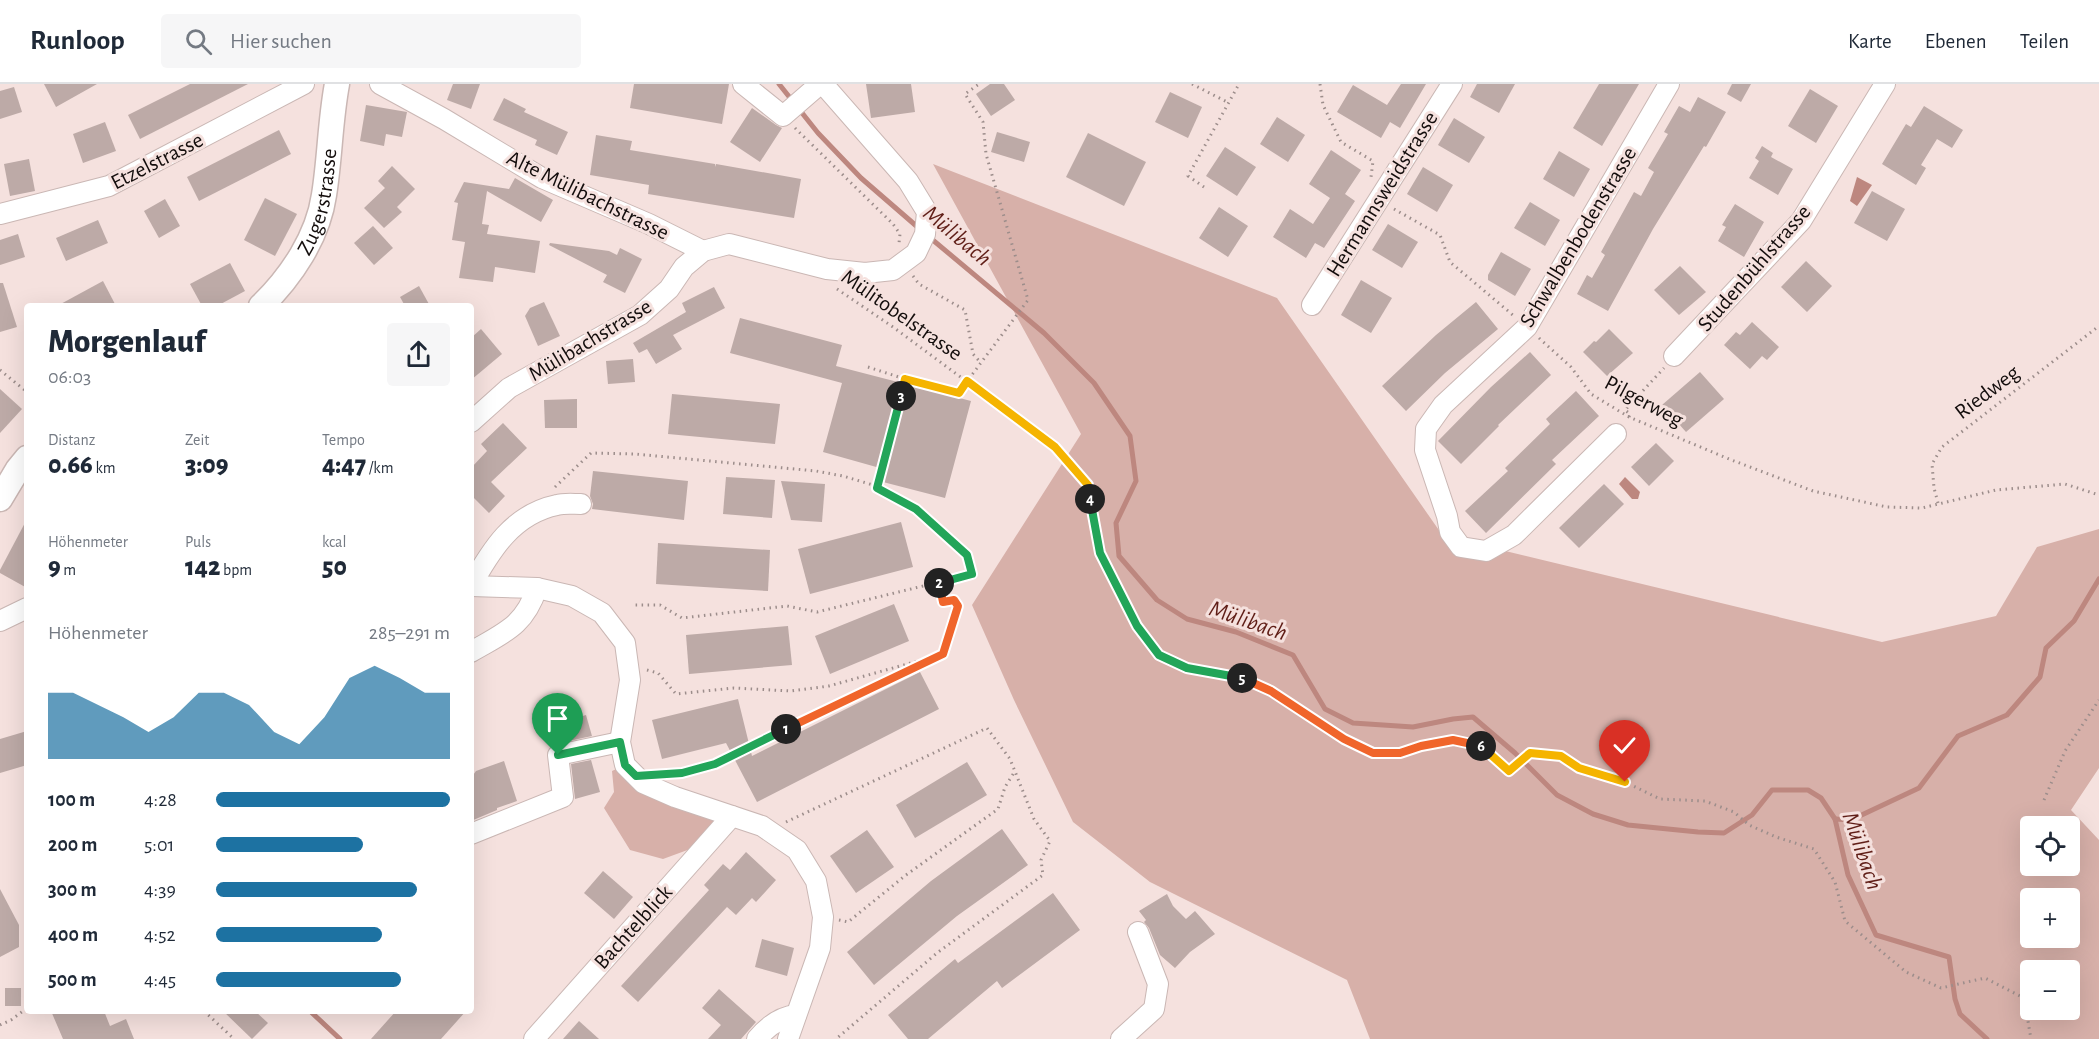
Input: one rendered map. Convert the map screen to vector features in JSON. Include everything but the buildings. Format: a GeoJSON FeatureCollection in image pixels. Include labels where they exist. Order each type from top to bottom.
{"type":"FeatureCollection","features":[{"type":"Feature","properties":{"kind":"main road","name":"Zugerstrasse"},"geometry":{"type":"LineString","coordinates":[[264,303],[300,258],[317,222],[324,196],[332,115],[338,84]]}},
{"type":"Feature","properties":{"kind":"main road"},"geometry":{"type":"LineString","coordinates":[[0,500],[24,462]]}},
{"type":"Feature","properties":{"kind":"street","name":"Etzelstrasse"},"geometry":{"type":"LineString","coordinates":[[0,214],[109,186],[304,84]]}},
{"type":"Feature","properties":{"kind":"street","name":"Alte Mülibachstrasse"},"geometry":{"type":"LineString","coordinates":[[380,84],[444,119],[542,178],[649,224],[703,251]]}},
{"type":"Feature","properties":{"kind":"street"},"geometry":{"type":"LineString","coordinates":[[703,251],[729,244],[827,269],[865,273],[901,262],[925,234],[927,212],[908,181],[822,84],[783,116],[743,84]]}},
{"type":"Feature","properties":{"kind":"street","name":"Hermannsweidstrasse"},"geometry":{"type":"LineString","coordinates":[[1312,305],[1452,84]]}},
{"type":"Feature","properties":{"kind":"street","name":"Schwalbenbodenstrasse"},"geometry":{"type":"LineString","coordinates":[[1616,434],[1514,535],[1486,551],[1461,547],[1450,532],[1425,450],[1426,429],[1443,405],[1527,327],[1669,84]]}},
{"type":"Feature","properties":{"kind":"street","name":"Studenbühlstrasse"},"geometry":{"type":"LineString","coordinates":[[1674,356],[1800,221],[1885,84]]}},
{"type":"Feature","properties":{"kind":"street","name":"Mülibachstrasse"},"geometry":{"type":"LineString","coordinates":[[474,419],[509,388],[640,315],[669,288],[684,267],[703,251]]}},
{"type":"Feature","properties":{"kind":"street"},"geometry":{"type":"LineString","coordinates":[[474,581],[490,552],[510,529],[532,514],[557,505],[581,504]]}},
{"type":"Feature","properties":{"kind":"street"},"geometry":{"type":"LineString","coordinates":[[474,586],[537,588],[572,596],[602,613],[625,643],[630,680],[620,742],[625,765],[643,783],[675,797],[768,830],[797,850],[816,881],[823,917],[820,948],[788,1039]]}},
{"type":"Feature","properties":{"kind":"street"},"geometry":{"type":"LineString","coordinates":[[474,650],[516,625],[532,604],[537,588]]}},
{"type":"Feature","properties":{"kind":"street"},"geometry":{"type":"LineString","coordinates":[[0,621],[24,609]]}},
{"type":"Feature","properties":{"kind":"street"},"geometry":{"type":"LineString","coordinates":[[474,833],[563,797],[558,755],[620,742]]}},
{"type":"Feature","properties":{"kind":"street","name":"Bachtelblick"},"geometry":{"type":"LineString","coordinates":[[534,1039],[732,816]]}},
{"type":"Feature","properties":{"kind":"street"},"geometry":{"type":"LineString","coordinates":[[1121,1039],[1154,1009],[1158,984],[1138,932]]}},
{"type":"Feature","properties":{"kind":"street"},"geometry":{"type":"LineString","coordinates":[[757,1039],[767,1028],[786,1016],[796,1015]]}},
{"type":"Feature","properties":{"kind":"path"},"geometry":{"type":"LineString","coordinates":[[868,367],[959,393],[1029,300],[986,154],[983,122],[965,93],[979,84]]}},
{"type":"Feature","properties":{"kind":"path"},"geometry":{"type":"LineString","coordinates":[[1192,84],[1229,103]]}},
{"type":"Feature","properties":{"kind":"path"},"geometry":{"type":"LineString","coordinates":[[1204,188],[1188,176],[1239,84]]}},
{"type":"Feature","properties":{"kind":"path"},"geometry":{"type":"LineString","coordinates":[[1320,84],[1323,105],[1341,142],[1372,161],[1369,192],[1378,201]]}},
{"type":"Feature","properties":{"kind":"path"},"geometry":{"type":"LineString","coordinates":[[783,116],[893,224],[900,234],[901,262],[919,284],[965,310],[974,354],[981,363]]}},
{"type":"Feature","properties":{"kind":"path","name":"Pilgerweg"},"geometry":{"type":"LineString","coordinates":[[1378,201],[1440,235],[1450,262],[1571,367],[1591,394],[1629,417],[1729,459],[1813,491],[1887,507],[1922,508],[1996,490],[2065,484],[2099,495]]}},
{"type":"Feature","properties":{"kind":"path","name":"Mülitobelstrasse"},"geometry":{"type":"LineString","coordinates":[[827,269],[826,281],[893,327],[1055,447],[1088,485],[1100,553],[1137,626],[1159,655],[1187,668],[1240,677],[1271,691],[1344,739],[1373,753],[1400,753],[1453,740],[1480,746],[1509,771],[1530,753],[1561,756],[1579,768],[1625,782],[1659,800],[1705,801],[1734,812],[1749,825],[1776,837],[1814,849],[1835,882],[1845,921],[1906,972],[1941,988],[1985,978],[2024,998],[2031,1039]]}},
{"type":"Feature","properties":{"kind":"path","name":"Riedweg"},"geometry":{"type":"LineString","coordinates":[[1938,503],[1932,464],[1942,447],[2099,326]]}},
{"type":"Feature","properties":{"kind":"path"},"geometry":{"type":"LineString","coordinates":[[1629,417],[1630,414],[1625,410],[1674,356]]}},
{"type":"Feature","properties":{"kind":"path"},"geometry":{"type":"LineString","coordinates":[[0,370],[24,390]]}},
{"type":"Feature","properties":{"kind":"path"},"geometry":{"type":"LineString","coordinates":[[877,488],[905,379]]}},
{"type":"Feature","properties":{"kind":"path"},"geometry":{"type":"LineString","coordinates":[[550,491],[591,453],[635,454],[816,471],[843,476],[877,488],[916,509],[967,555],[972,574],[817,612],[787,606],[682,618],[660,604],[635,605]]}},
{"type":"Feature","properties":{"kind":"path"},"geometry":{"type":"LineString","coordinates":[[671,774],[715,764],[943,654],[958,606],[954,600],[943,602],[939,582]]}},
{"type":"Feature","properties":{"kind":"path"},"geometry":{"type":"LineString","coordinates":[[628,663],[658,673],[676,694],[734,688],[791,691],[829,686],[943,654]]}},
{"type":"Feature","properties":{"kind":"path"},"geometry":{"type":"LineString","coordinates":[[2044,800],[2064,751],[2099,700]]}},
{"type":"Feature","properties":{"kind":"path"},"geometry":{"type":"LineString","coordinates":[[768,830],[987,728],[1010,759],[1034,819],[1050,841],[1041,860],[1043,876],[937,953],[836,1039]]}},
{"type":"Feature","properties":{"kind":"path"},"geometry":{"type":"LineString","coordinates":[[823,917],[848,922],[906,875],[998,809],[1005,787],[1015,771]]}},
{"type":"Feature","properties":{"kind":"path"},"geometry":{"type":"LineString","coordinates":[[0,1025],[24,1010]]}},
{"type":"Feature","properties":{"kind":"path"},"geometry":{"type":"LineString","coordinates":[[207,1014],[234,1039]]}},
{"type":"Feature","properties":{"kind":"shaded area"},"geometry":{"type":"Polygon","coordinates":[[[933,164],[1277,298],[1443,536],[1882,642],[1996,616],[2037,547],[2099,529],[2099,768],[2071,810],[2077,816],[2020,816],[2020,876],[2080,876],[2080,820],[2099,840],[2099,1039],[1370,1039],[1347,980],[1150,882],[1073,822],[1014,700],[972,605],[1081,434],[933,164]]]}},
{"type":"Feature","properties":{"kind":"shaded area"},"geometry":{"type":"Polygon","coordinates":[[[1857,177],[1872,185],[1857,206],[1850,201],[1857,177]]]}},
{"type":"Feature","properties":{"kind":"shaded area"},"geometry":{"type":"Polygon","coordinates":[[[1625,477],[1640,492],[1638,499],[1632,499],[1619,484],[1625,477]]]}},
{"type":"Feature","properties":{"kind":"shaded area"},"geometry":{"type":"Polygon","coordinates":[[[625,765],[727,814],[712,841],[663,859],[630,850],[604,808],[614,792],[612,771],[625,765]]]}},
{"type":"Feature","properties":{"kind":"waterway","name":"Mülibach"},"geometry":{"type":"LineString","coordinates":[[779,84],[818,133],[861,178],[921,230]]}},
{"type":"Feature","properties":{"kind":"waterway","name":"Mülibach"},"geometry":{"type":"LineString","coordinates":[[928,236],[1044,333],[1094,383],[1130,436],[1136,481],[1116,523],[1119,556],[1157,600],[1187,619],[1236,632],[1293,655],[1325,709],[1353,723],[1413,727],[1473,717],[1515,753],[1557,795],[1593,814],[1628,825],[1724,833],[1752,815],[1772,790],[1808,790],[1821,798],[1835,819],[1848,875],[1876,935],[1949,957],[1955,999],[1960,1014],[1987,1039]]}},
{"type":"Feature","properties":{"kind":"waterway"},"geometry":{"type":"LineString","coordinates":[[1835,819],[1851,820],[1919,788],[1958,736],[2007,715],[2040,677],[2046,648],[2074,621],[2099,579]]}},
{"type":"Feature","properties":{"kind":"waterway"},"geometry":{"type":"LineString","coordinates":[[313,1014],[340,1039]]}},
{"type":"Feature","properties":{"kind":"route"},"geometry":{"type":"LineString","coordinates":[[558,755],[620,742],[625,765],[636,776],[682,773],[715,764],[943,654],[958,606],[954,600],[943,602],[939,582],[972,574],[967,555],[916,509],[877,488],[905,379],[959,393],[967,381],[1055,447],[1088,485],[1100,553],[1137,626],[1159,655],[1187,668],[1240,677],[1271,691],[1344,739],[1373,753],[1400,753],[1453,740],[1480,746],[1509,771],[1530,753],[1561,756],[1579,768],[1625,782]]}}]}
